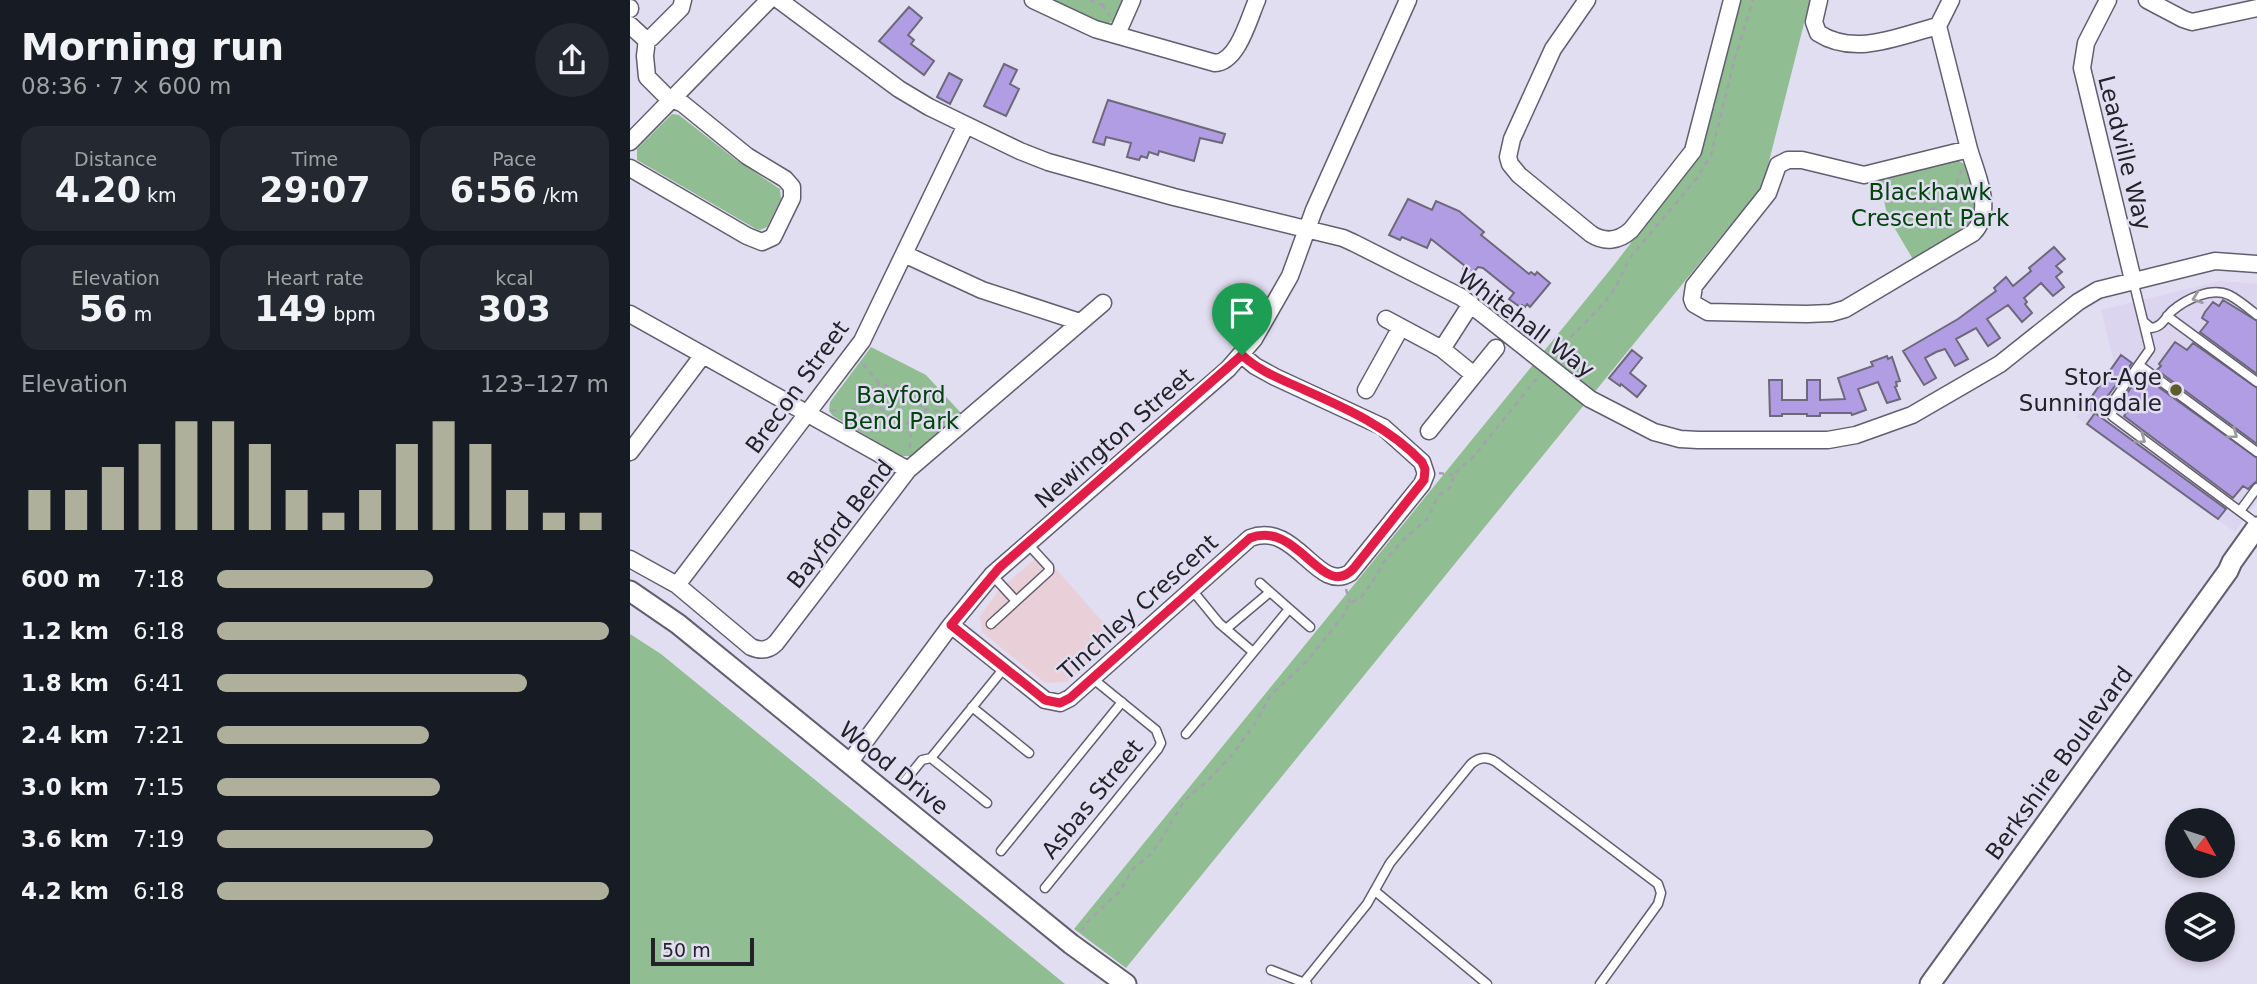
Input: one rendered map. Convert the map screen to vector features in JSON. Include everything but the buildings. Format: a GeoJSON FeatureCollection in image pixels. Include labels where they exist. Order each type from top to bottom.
{"type":"FeatureCollection","features":[{"type":"Feature","properties":{"kind":"street"},"geometry":{"type":"LineString","coordinates":[[647,39],[654,37],[681,8],[683,0]]}},
{"type":"Feature","properties":{"kind":"street"},"geometry":{"type":"LineString","coordinates":[[630,142],[769,0]]}},
{"type":"Feature","properties":{"kind":"street","name":"Whitehall Way"},"geometry":{"type":"LineString","coordinates":[[779,0],[900,89],[966,125],[1048,162],[1174,197],[1343,237],[1452,291],[1590,399],[1669,437],[1698,440],[1844,438],[1886,425],[1921,410],[2000,365],[2087,295],[2110,286],[2215,261],[2257,264]]}},
{"type":"Feature","properties":{"kind":"street"},"geometry":{"type":"LineString","coordinates":[[1033,0],[1085,25],[1208,62],[1222,62],[1233,54],[1257,0]]}},
{"type":"Feature","properties":{"kind":"street"},"geometry":{"type":"LineString","coordinates":[[1117,34],[1132,0]]}},
{"type":"Feature","properties":{"kind":"street","name":"Newington Street"},"geometry":{"type":"LineString","coordinates":[[849,763],[951,625],[992,575],[1242,355],[1255,339],[1290,276],[1307,229],[1408,0]]}},
{"type":"Feature","properties":{"kind":"street"},"geometry":{"type":"LineString","coordinates":[[1587,0],[1553,49],[1513,139],[1508,157],[1515,172],[1529,184],[1591,234],[1608,240],[1624,236],[1631,230],[1693,151],[1732,0]]}},
{"type":"Feature","properties":{"kind":"street"},"geometry":{"type":"LineString","coordinates":[[1819,0],[1814,22],[1818,33],[1830,39],[1857,45],[1877,43],[1938,26]]}},
{"type":"Feature","properties":{"kind":"street"},"geometry":{"type":"LineString","coordinates":[[1951,0],[1938,26],[1984,205],[1983,219],[1973,233],[1838,312],[1708,312],[1698,308],[1692,299],[1694,286],[1699,278],[1768,193],[1776,169],[1782,162],[1802,160],[1864,175],[1971,156]]}},
{"type":"Feature","properties":{"kind":"street","name":"Leadville Way"},"geometry":{"type":"LineString","coordinates":[[2108,0],[2086,43],[2081,68],[2133,280]]}},
{"type":"Feature","properties":{"kind":"street"},"geometry":{"type":"LineString","coordinates":[[2147,0],[2192,22],[2257,8]]}},
{"type":"Feature","properties":{"kind":"street"},"geometry":{"type":"LineString","coordinates":[[630,25],[647,39]]}},
{"type":"Feature","properties":{"kind":"street"},"geometry":{"type":"LineString","coordinates":[[630,168],[755,240],[767,241],[773,237],[792,198],[792,187],[789,183],[747,156],[683,104],[666,96],[647,77],[647,39]]}},
{"type":"Feature","properties":{"kind":"street","name":"Brecon Street"},"geometry":{"type":"LineString","coordinates":[[677,585],[810,415],[862,341],[966,125]]}},
{"type":"Feature","properties":{"kind":"street"},"geometry":{"type":"LineString","coordinates":[[904,254],[982,290],[1080,322]]}},
{"type":"Feature","properties":{"kind":"street","name":"Bayford Bend"},"geometry":{"type":"LineString","coordinates":[[630,559],[677,585],[751,648],[769,649],[910,469],[1103,303]]}},
{"type":"Feature","properties":{"kind":"street"},"geometry":{"type":"LineString","coordinates":[[1442,349],[1471,304]]}},
{"type":"Feature","properties":{"kind":"street"},"geometry":{"type":"LineString","coordinates":[[630,314],[910,469]]}},
{"type":"Feature","properties":{"kind":"street"},"geometry":{"type":"LineString","coordinates":[[1386,318],[1442,349],[1474,375]]}},
{"type":"Feature","properties":{"kind":"street"},"geometry":{"type":"LineString","coordinates":[[1366,390],[1401,327]]}},
{"type":"Feature","properties":{"kind":"street"},"geometry":{"type":"LineString","coordinates":[[1429,431],[1496,348]]}},
{"type":"Feature","properties":{"kind":"street"},"geometry":{"type":"LineString","coordinates":[[630,452],[703,355]]}},
{"type":"Feature","properties":{"kind":"street","name":"Tinchley Crescent"},"geometry":{"type":"LineString","coordinates":[[951,625],[1045,700],[1055,703],[1070,698],[1250,538],[1266,534],[1286,541],[1330,576],[1346,576],[1422,484],[1426,474],[1424,465],[1383,428],[1275,377],[1242,355]]}},
{"type":"Feature","properties":{"kind":"street","name":"Berkshire Boulevard"},"geometry":{"type":"LineString","coordinates":[[1930,984],[2228,571],[2257,525]]}},
{"type":"Feature","properties":{"kind":"street","name":"Berkshire Boulevard"},"geometry":{"type":"LineString","coordinates":[[2228,571],[2238,566],[2257,541]]}},
{"type":"Feature","properties":{"kind":"street","name":"Wood Drive"},"geometry":{"type":"LineString","coordinates":[[630,591],[678,624],[1071,944],[1126,984]]}},
{"type":"Feature","properties":{"kind":"lane"},"geometry":{"type":"LineString","coordinates":[[2133,280],[2150,349],[2112,402],[2112,416],[2257,525]]}},
{"type":"Feature","properties":{"kind":"lane"},"geometry":{"type":"LineString","coordinates":[[2143,321],[2155,328],[2191,299],[2218,293],[2231,296],[2257,315]]}},
{"type":"Feature","properties":{"kind":"lane"},"geometry":{"type":"LineString","coordinates":[[2167,316],[2257,382]]}},
{"type":"Feature","properties":{"kind":"lane"},"geometry":{"type":"LineString","coordinates":[[2139,365],[2257,452]]}},
{"type":"Feature","properties":{"kind":"lane"},"geometry":{"type":"LineString","coordinates":[[2240,511],[2257,488]]}},
{"type":"Feature","properties":{"kind":"lane"},"geometry":{"type":"LineString","coordinates":[[991,624],[1049,571],[1049,567],[1027,543]]}},
{"type":"Feature","properties":{"kind":"lane"},"geometry":{"type":"LineString","coordinates":[[992,575],[1016,601]]}},
{"type":"Feature","properties":{"kind":"lane"},"geometry":{"type":"LineString","coordinates":[[1260,583],[1310,627]]}},
{"type":"Feature","properties":{"kind":"lane"},"geometry":{"type":"LineString","coordinates":[[1192,590],[1226,629],[1253,652]]}},
{"type":"Feature","properties":{"kind":"lane"},"geometry":{"type":"LineString","coordinates":[[1226,629],[1270,592]]}},
{"type":"Feature","properties":{"kind":"lane"},"geometry":{"type":"LineString","coordinates":[[1186,734],[1289,609]]}},
{"type":"Feature","properties":{"kind":"lane"},"geometry":{"type":"LineString","coordinates":[[905,781],[922,760],[931,758],[1004,667]]}},
{"type":"Feature","properties":{"kind":"lane","name":"Asbas Street"},"geometry":{"type":"LineString","coordinates":[[1045,888],[1160,746],[1161,739],[1156,730],[1092,678]]}},
{"type":"Feature","properties":{"kind":"lane"},"geometry":{"type":"LineString","coordinates":[[1001,851],[1122,702]]}},
{"type":"Feature","properties":{"kind":"lane"},"geometry":{"type":"LineString","coordinates":[[972,707],[1029,753]]}},
{"type":"Feature","properties":{"kind":"lane"},"geometry":{"type":"LineString","coordinates":[[931,758],[987,803]]}},
{"type":"Feature","properties":{"kind":"lane"},"geometry":{"type":"LineString","coordinates":[[1271,970],[1306,983],[1367,904],[1390,863],[1471,764],[1482,758],[1492,759],[1658,884],[1661,893],[1658,904],[1600,984]]}},
{"type":"Feature","properties":{"kind":"lane"},"geometry":{"type":"LineString","coordinates":[[1375,891],[1487,984]]}},
{"type":"Feature","properties":{"kind":"path"},"geometry":{"type":"LineString","coordinates":[[1090,0],[1102,5],[1106,0]]}},
{"type":"Feature","properties":{"kind":"path"},"geometry":{"type":"LineString","coordinates":[[1071,944],[1091,918],[1120,891],[1133,869],[1149,856],[1184,801],[1232,755],[1256,722],[1270,696],[1308,660],[1343,616],[1348,605],[1361,597],[1400,543],[1427,519],[1435,499],[1452,486],[1453,475],[1474,456],[1575,331],[1605,302],[1633,254],[1704,167],[1716,141],[1725,94],[1753,0]]}},
{"type":"Feature","properties":{"kind":"path"},"geometry":{"type":"LineString","coordinates":[[1971,156],[1958,177],[1957,199],[1970,215],[1983,219]]}},
{"type":"Feature","properties":{"kind":"path"},"geometry":{"type":"LineString","coordinates":[[1912,217],[1957,199]]}},
{"type":"Feature","properties":{"kind":"path"},"geometry":{"type":"LineString","coordinates":[[853,355],[879,383],[904,392],[924,409],[939,411],[960,426]]}},
{"type":"Feature","properties":{"kind":"path"},"geometry":{"type":"LineString","coordinates":[[879,383],[873,401],[904,423],[911,423],[923,416],[924,409]]}},
{"type":"Feature","properties":{"kind":"path"},"geometry":{"type":"LineString","coordinates":[[810,415],[840,409],[869,408],[876,404]]}},
{"type":"Feature","properties":{"kind":"path"},"geometry":{"type":"LineString","coordinates":[[910,469],[911,423]]}},
{"type":"Feature","properties":{"kind":"shaded area","name":"Stor-Age Sunningdale"},"geometry":{"type":"Polygon","coordinates":[[[2220,281],[2257,284],[2257,502],[2235,532],[2076,417],[2114,363],[2101,310],[2220,281]]]}},
{"type":"Feature","properties":{"kind":"shaded area"},"geometry":{"type":"Polygon","coordinates":[[[1042,553],[1117,638],[1067,682],[1045,683],[982,632],[980,616],[999,590],[1042,553]]]}},
{"type":"Feature","properties":{"kind":"green space"},"geometry":{"type":"Polygon","coordinates":[[[1043,0],[1126,0],[1117,19],[1105,25],[1043,0]]]}},
{"type":"Feature","properties":{"kind":"green space"},"geometry":{"type":"Polygon","coordinates":[[[1740,0],[1810,0],[1763,185],[1126,968],[1074,929],[1614,265],[1693,162],[1703,139],[1740,0]]]}},
{"type":"Feature","properties":{"kind":"green space"},"geometry":{"type":"Polygon","coordinates":[[[672,114],[679,115],[735,159],[780,189],[781,199],[767,227],[756,229],[637,160],[637,149],[672,114]]]}},
{"type":"Feature","properties":{"kind":"green space","name":"Blackhawk Crescent Park"},"geometry":{"type":"Polygon","coordinates":[[[1956,159],[1967,166],[1978,206],[1972,225],[1914,261],[1888,217],[1878,177],[1956,159]]]}},
{"type":"Feature","properties":{"kind":"green space","name":"Bayford Bend Park"},"geometry":{"type":"Polygon","coordinates":[[[871,347],[926,375],[961,413],[911,456],[901,456],[833,416],[829,411],[830,402],[871,347]]]}},
{"type":"Feature","properties":{"kind":"green space"},"geometry":{"type":"Polygon","coordinates":[[[630,634],[661,654],[1065,984],[630,984],[630,634]]]}},
{"type":"Feature","properties":{"kind":"place","name":"Stor-Age Sunningdale"},"geometry":{"type":"Point","coordinates":[2176,390]}},
{"type":"Feature","properties":{"kind":"route"},"geometry":{"type":"LineString","coordinates":[[1242,355],[1275,377],[1383,428],[1422,462],[1426,474],[1422,484],[1346,576],[1330,576],[1280,537],[1266,534],[1250,538],[1070,698],[1060,703],[1045,700],[951,625],[999,568],[1242,355]]}}]}
